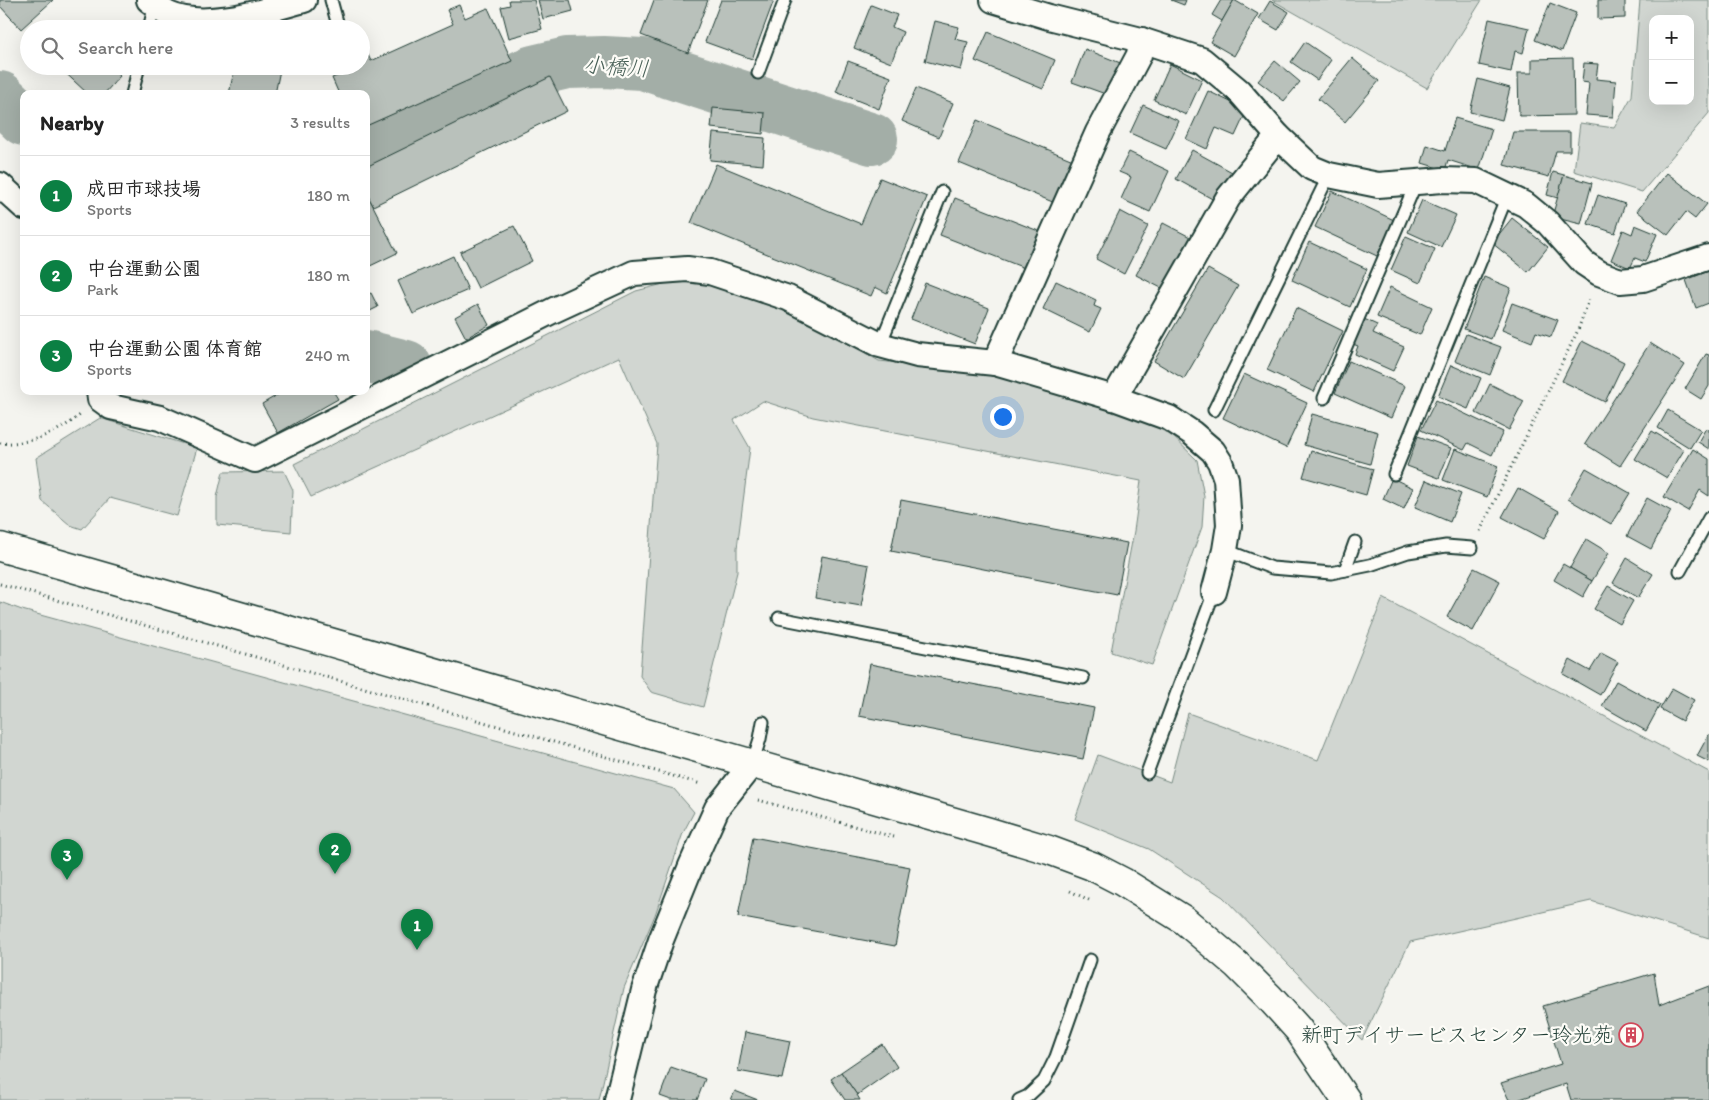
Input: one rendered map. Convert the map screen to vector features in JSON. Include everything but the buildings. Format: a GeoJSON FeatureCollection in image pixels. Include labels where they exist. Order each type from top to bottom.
{"type":"FeatureCollection","features":[{"type":"Feature","properties":{"kind":"street"},"geometry":{"type":"LineString","coordinates":[[152,2],[168,14],[191,20],[220,20],[254,14],[304,0]]}},
{"type":"Feature","properties":{"kind":"street"},"geometry":{"type":"LineString","coordinates":[[993,0],[1049,17],[1141,40],[1202,60],[1239,91],[1278,136],[1312,168],[1329,175],[1378,185],[1443,180],[1476,181],[1526,205],[1548,223],[1584,263],[1599,273],[1620,280],[1643,279],[1709,257]]}},
{"type":"Feature","properties":{"kind":"street"},"geometry":{"type":"LineString","coordinates":[[995,362],[1098,132],[1139,55],[1141,40]]}},
{"type":"Feature","properties":{"kind":"street"},"geometry":{"type":"LineString","coordinates":[[1114,398],[1228,198],[1278,136]]}},
{"type":"Feature","properties":{"kind":"street"},"geometry":{"type":"LineString","coordinates":[[0,185],[20,203]]}},
{"type":"Feature","properties":{"kind":"street"},"geometry":{"type":"LineString","coordinates":[[100,395],[111,407],[160,418],[255,460],[554,310],[634,273],[687,269],[710,272],[788,298],[880,345],[917,355],[995,362],[1114,398],[1169,418],[1192,433],[1213,451],[1220,462],[1226,479],[1229,524],[1225,550],[1214,592]]}},
{"type":"Feature","properties":{"kind":"street"},"geometry":{"type":"LineString","coordinates":[[0,547],[1049,850],[1092,866],[1123,882],[1184,920],[1250,978],[1298,1029],[1346,1100]]}},
{"type":"Feature","properties":{"kind":"street"},"geometry":{"type":"LineString","coordinates":[[617,1100],[644,990],[661,940],[717,808],[731,793],[751,765]]}},
{"type":"Feature","properties":{"kind":"lane"},"geometry":{"type":"LineString","coordinates":[[331,0],[337,20]]}},
{"type":"Feature","properties":{"kind":"lane"},"geometry":{"type":"LineString","coordinates":[[758,73],[785,0]]}},
{"type":"Feature","properties":{"kind":"lane"},"geometry":{"type":"LineString","coordinates":[[149,20],[152,2]]}},
{"type":"Feature","properties":{"kind":"lane"},"geometry":{"type":"LineString","coordinates":[[133,90],[137,75]]}},
{"type":"Feature","properties":{"kind":"lane"},"geometry":{"type":"LineString","coordinates":[[1214,410],[1329,175]]}},
{"type":"Feature","properties":{"kind":"lane"},"geometry":{"type":"LineString","coordinates":[[1324,398],[1416,183]]}},
{"type":"Feature","properties":{"kind":"lane"},"geometry":{"type":"LineString","coordinates":[[880,345],[942,192]]}},
{"type":"Feature","properties":{"kind":"lane"},"geometry":{"type":"LineString","coordinates":[[1394,474],[1507,196]]}},
{"type":"Feature","properties":{"kind":"lane"},"geometry":{"type":"LineString","coordinates":[[1680,571],[1709,518]]}},
{"type":"Feature","properties":{"kind":"lane"},"geometry":{"type":"LineString","coordinates":[[1345,570],[1355,542]]}},
{"type":"Feature","properties":{"kind":"lane"},"geometry":{"type":"LineString","coordinates":[[1225,550],[1272,568],[1331,573],[1370,565],[1408,552],[1446,546],[1472,548]]}},
{"type":"Feature","properties":{"kind":"lane"},"geometry":{"type":"LineString","coordinates":[[1147,774],[1214,592]]}},
{"type":"Feature","properties":{"kind":"lane"},"geometry":{"type":"LineString","coordinates":[[779,618],[1083,678]]}},
{"type":"Feature","properties":{"kind":"lane"},"geometry":{"type":"LineString","coordinates":[[751,765],[760,739],[763,722]]}},
{"type":"Feature","properties":{"kind":"lane"},"geometry":{"type":"LineString","coordinates":[[1019,1100],[1028,1096],[1044,1081],[1056,1057],[1090,960]]}},
{"type":"Feature","properties":{"kind":"path"},"geometry":{"type":"LineString","coordinates":[[1472,548],[1578,330],[1599,273]]}},
{"type":"Feature","properties":{"kind":"path"},"geometry":{"type":"LineString","coordinates":[[0,443],[14,444],[47,436],[77,418],[100,395]]}},
{"type":"Feature","properties":{"kind":"path"},"geometry":{"type":"LineString","coordinates":[[0,584],[902,840]]}},
{"type":"Feature","properties":{"kind":"path"},"geometry":{"type":"LineString","coordinates":[[1063,888],[1098,904]]}},
{"type":"Feature","properties":{"kind":"shaded area"},"geometry":{"type":"Polygon","coordinates":[[[1272,0],[1482,0],[1427,88],[1272,0]]]}},
{"type":"Feature","properties":{"kind":"shaded area"},"geometry":{"type":"Polygon","coordinates":[[[1640,0],[1709,0],[1709,113],[1642,192],[1574,171],[1580,123],[1614,128],[1632,96],[1640,0]]]}},
{"type":"Feature","properties":{"kind":"shaded area"},"geometry":{"type":"Polygon","coordinates":[[[683,279],[708,280],[797,313],[879,361],[995,373],[1161,425],[1197,460],[1204,496],[1202,527],[1152,665],[1111,652],[1134,531],[1141,481],[813,417],[763,401],[734,420],[750,448],[737,548],[737,572],[703,707],[651,692],[640,676],[657,444],[619,357],[311,497],[294,464],[636,291],[683,279]]]}},
{"type":"Feature","properties":{"kind":"shaded area"},"geometry":{"type":"Polygon","coordinates":[[[100,418],[197,448],[177,516],[110,498],[82,529],[70,525],[42,501],[36,458],[100,418]]]}},
{"type":"Feature","properties":{"kind":"shaded area"},"geometry":{"type":"Polygon","coordinates":[[[284,471],[293,490],[291,532],[217,525],[217,497],[223,472],[284,471]]]}},
{"type":"Feature","properties":{"kind":"shaded area"},"geometry":{"type":"Polygon","coordinates":[[[1383,598],[1709,772],[1709,938],[1591,901],[1410,942],[1362,1040],[1223,897],[1149,849],[1075,819],[1098,755],[1170,782],[1188,713],[1318,760],[1383,598]]]}},
{"type":"Feature","properties":{"kind":"shaded area"},"geometry":{"type":"Polygon","coordinates":[[[0,602],[22,610],[674,789],[694,812],[683,833],[655,915],[624,988],[599,1100],[0,1100],[0,602]]]}},
{"type":"Feature","properties":{"kind":"waterway","name":"小橋川"},"geometry":{"type":"LineString","coordinates":[[370,145],[533,71],[567,63],[604,62],[643,64],[872,139]]}},
{"type":"Feature","properties":{"kind":"waterway","name":"小橋川"},"geometry":{"type":"LineString","coordinates":[[0,97],[20,116]]}},
{"type":"Feature","properties":{"kind":"waterway"},"geometry":{"type":"LineString","coordinates":[[370,357],[406,366]]}},
{"type":"Feature","properties":{"kind":"place","name":"中台運動公園"},"geometry":{"type":"Point","coordinates":[335,874]}},
{"type":"Feature","properties":{"kind":"place","name":"中台運動公園 体育館"},"geometry":{"type":"Point","coordinates":[67,880]}},
{"type":"Feature","properties":{"kind":"place","name":"成田市球技場"},"geometry":{"type":"Point","coordinates":[417,950]}},
{"type":"Feature","properties":{"kind":"place","name":"新町デイサービスセンター玲光苑"},"geometry":{"type":"Point","coordinates":[1631,1035]}}]}
